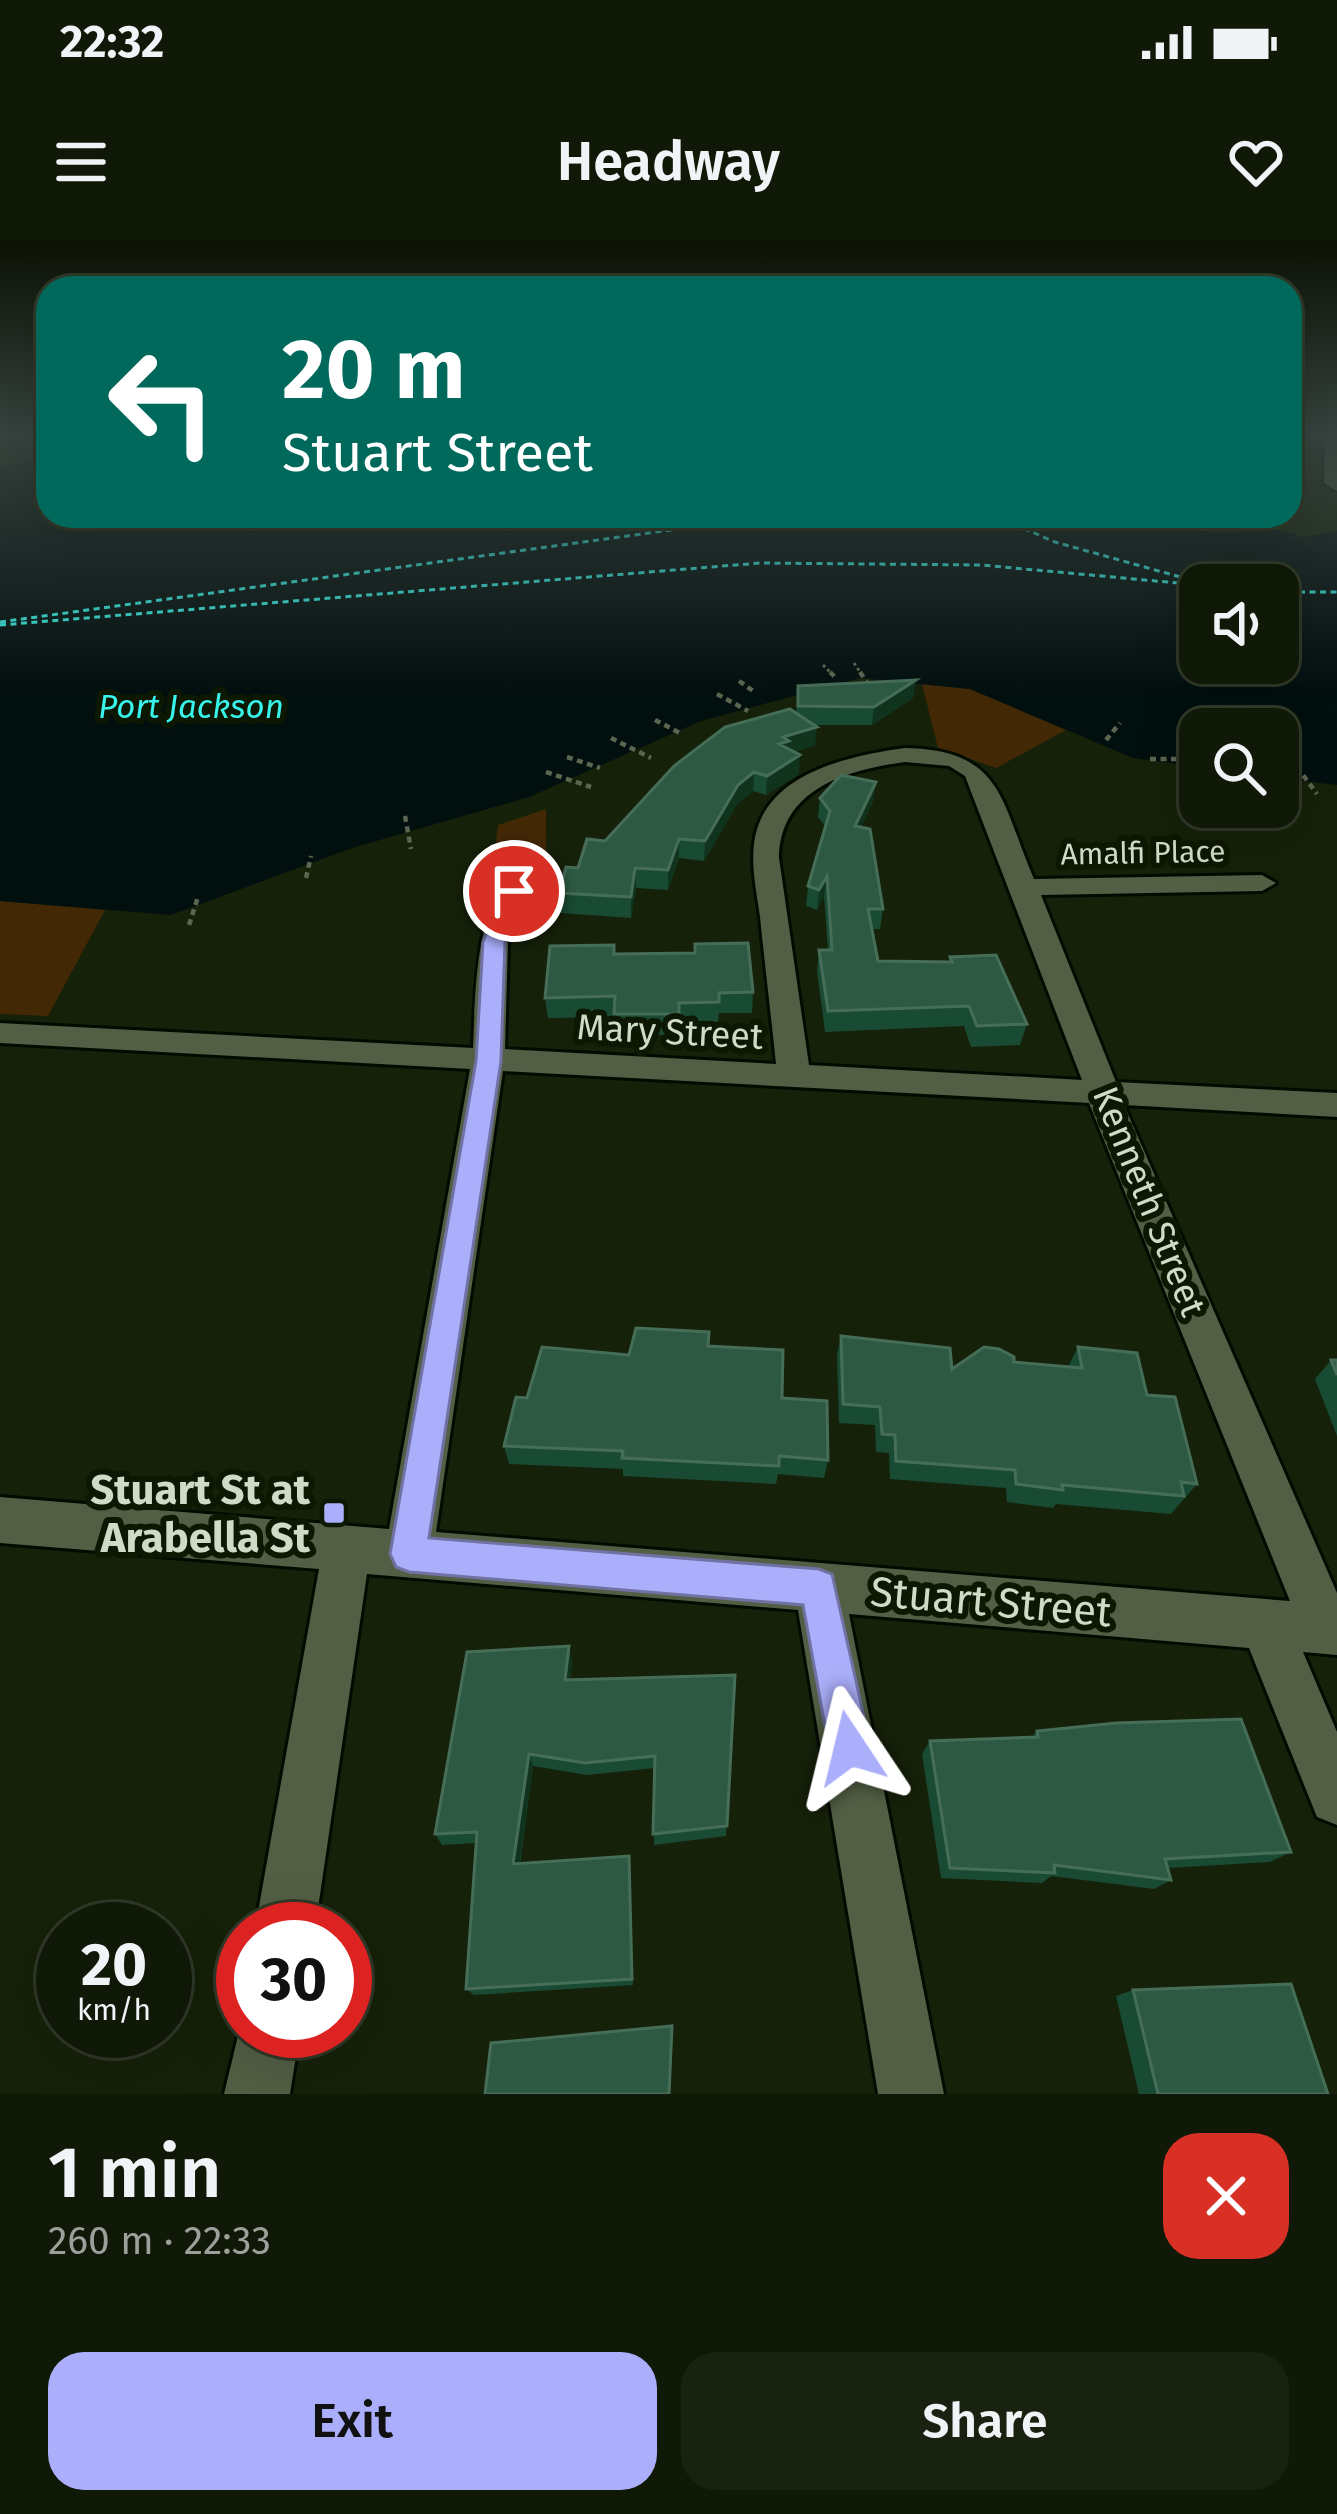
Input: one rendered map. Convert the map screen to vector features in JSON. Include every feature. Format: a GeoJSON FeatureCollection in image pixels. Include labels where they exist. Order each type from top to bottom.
{"type":"FeatureCollection","features":[{"type":"Feature","properties":{"kind":"street","name":"Kenneth Street"},"geometry":{"type":"LineString","coordinates":[[794,1076],[766,858],[768,827],[793,794],[849,766],[933,754],[966,764],[975,772],[1024,886],[1104,1092],[1332,1629]]}},
{"type":"Feature","properties":{"kind":"street","name":"Amalfi Place"},"geometry":{"type":"LineString","coordinates":[[1024,886],[1262,883]]}},
{"type":"Feature","properties":{"kind":"street"},"geometry":{"type":"LineString","coordinates":[[409,1554],[488,1061],[494,942],[514,891]]}},
{"type":"Feature","properties":{"kind":"street","name":"Mary Street"},"geometry":{"type":"LineString","coordinates":[[0,1033],[1337,1105]]}},
{"type":"Feature","properties":{"kind":"street","name":"Stuart Street"},"geometry":{"type":"LineString","coordinates":[[0,1520],[1332,1629]]}},
{"type":"Feature","properties":{"kind":"street"},"geometry":{"type":"LineString","coordinates":[[289,1902],[347,1548]]}},
{"type":"Feature","properties":{"kind":"street"},"geometry":{"type":"LineString","coordinates":[[819,1587],[911,2094]]}},
{"type":"Feature","properties":{"kind":"street"},"geometry":{"type":"LineString","coordinates":[[1264,1624],[1337,1797]]}},
{"type":"Feature","properties":{"kind":"street"},"geometry":{"type":"LineString","coordinates":[[257,2094],[263,2058]]}},
{"type":"Feature","properties":{"kind":"path"},"geometry":{"type":"LineString","coordinates":[[854,663],[868,684]]}},
{"type":"Feature","properties":{"kind":"path"},"geometry":{"type":"LineString","coordinates":[[823,665],[836,678]]}},
{"type":"Feature","properties":{"kind":"path"},"geometry":{"type":"LineString","coordinates":[[739,681],[757,693]]}},
{"type":"Feature","properties":{"kind":"path"},"geometry":{"type":"LineString","coordinates":[[717,694],[748,711]]}},
{"type":"Feature","properties":{"kind":"path"},"geometry":{"type":"LineString","coordinates":[[655,720],[680,734]]}},
{"type":"Feature","properties":{"kind":"path"},"geometry":{"type":"LineString","coordinates":[[1106,740],[1120,723]]}},
{"type":"Feature","properties":{"kind":"path"},"geometry":{"type":"LineString","coordinates":[[611,738],[651,758]]}},
{"type":"Feature","properties":{"kind":"path"},"geometry":{"type":"LineString","coordinates":[[567,757],[600,768]]}},
{"type":"Feature","properties":{"kind":"path"},"geometry":{"type":"LineString","coordinates":[[1150,759],[1179,759]]}},
{"type":"Feature","properties":{"kind":"path"},"geometry":{"type":"LineString","coordinates":[[1299,770],[1317,794]]}},
{"type":"Feature","properties":{"kind":"path"},"geometry":{"type":"LineString","coordinates":[[546,772],[591,788]]}},
{"type":"Feature","properties":{"kind":"path"},"geometry":{"type":"LineString","coordinates":[[405,816],[411,849]]}},
{"type":"Feature","properties":{"kind":"path"},"geometry":{"type":"LineString","coordinates":[[306,878],[311,856]]}},
{"type":"Feature","properties":{"kind":"path"},"geometry":{"type":"LineString","coordinates":[[189,925],[198,897]]}},
{"type":"Feature","properties":{"kind":"shaded area"},"geometry":{"type":"Polygon","coordinates":[[[922,684],[970,689],[1066,730],[996,768],[938,748],[922,684]]]}},
{"type":"Feature","properties":{"kind":"shaded area"},"geometry":{"type":"Polygon","coordinates":[[[546,809],[546,924],[485,925],[498,825],[546,809]]]}},
{"type":"Feature","properties":{"kind":"shaded area"},"geometry":{"type":"Polygon","coordinates":[[[0,901],[105,910],[48,1016],[0,1014],[0,901]]]}},
{"type":"Feature","properties":{"kind":"water","name":"Port Jackson"},"geometry":{"type":"Polygon","coordinates":[[[0,520],[36,520],[36,528],[1273,528],[1303,537],[1337,531],[1337,785],[1299,780],[1299,708],[1179,708],[1179,764],[1133,758],[970,689],[860,678],[701,721],[529,797],[352,848],[171,915],[0,901],[0,520]]]}},
{"type":"Feature","properties":{"kind":"building"},"geometry":{"type":"Polygon","coordinates":[[[916,680],[874,707],[798,706],[798,686],[916,680]]]}},
{"type":"Feature","properties":{"kind":"building"},"geometry":{"type":"Polygon","coordinates":[[[790,709],[817,727],[783,737],[789,741],[779,744],[800,755],[767,776],[754,772],[738,785],[705,841],[679,839],[668,870],[635,868],[631,897],[559,893],[566,867],[578,868],[587,839],[605,841],[674,766],[725,727],[790,709]]]}},
{"type":"Feature","properties":{"kind":"building"},"geometry":{"type":"Polygon","coordinates":[[[841,775],[876,782],[855,826],[870,829],[883,909],[868,909],[878,961],[952,962],[950,957],[996,955],[1027,1024],[977,1026],[969,1006],[828,1011],[819,950],[832,950],[827,876],[819,890],[808,886],[830,811],[820,798],[841,775]]]}},
{"type":"Feature","properties":{"kind":"building"},"geometry":{"type":"Polygon","coordinates":[[[748,943],[753,992],[719,993],[719,1002],[679,1003],[679,1014],[614,1014],[615,996],[545,998],[550,946],[614,945],[614,954],[695,953],[695,944],[748,943]]]}},
{"type":"Feature","properties":{"kind":"building"},"geometry":{"type":"Polygon","coordinates":[[[636,1328],[709,1332],[708,1346],[783,1350],[782,1398],[827,1401],[828,1460],[779,1456],[779,1466],[622,1458],[623,1451],[504,1446],[516,1397],[527,1398],[542,1347],[629,1355],[636,1328]]]}},
{"type":"Feature","properties":{"kind":"building"},"geometry":{"type":"Polygon","coordinates":[[[841,1336],[950,1348],[952,1369],[984,1347],[999,1349],[1014,1357],[1014,1362],[1082,1368],[1078,1347],[1137,1353],[1147,1395],[1175,1397],[1197,1484],[1181,1482],[1184,1496],[1062,1485],[1063,1490],[1016,1484],[1015,1470],[896,1461],[895,1435],[882,1434],[880,1407],[843,1404],[841,1336]]]}},
{"type":"Feature","properties":{"kind":"building"},"geometry":{"type":"Polygon","coordinates":[[[569,1646],[565,1680],[735,1675],[727,1826],[653,1834],[655,1756],[585,1763],[529,1754],[513,1864],[629,1856],[632,1979],[466,1989],[477,1832],[435,1834],[467,1652],[569,1646]]]}},
{"type":"Feature","properties":{"kind":"building"},"geometry":{"type":"Polygon","coordinates":[[[1241,1719],[1291,1852],[1165,1859],[1171,1880],[1054,1865],[1055,1873],[950,1868],[930,1741],[1038,1737],[1037,1731],[1116,1723],[1241,1719]]]}},
{"type":"Feature","properties":{"kind":"building"},"geometry":{"type":"Polygon","coordinates":[[[1291,1984],[1328,2094],[1158,2094],[1133,1990],[1291,1984]]]}},
{"type":"Feature","properties":{"kind":"building"},"geometry":{"type":"Polygon","coordinates":[[[672,2026],[669,2094],[485,2094],[491,2043],[672,2026]]]}},
{"type":"Feature","properties":{"kind":"ferry route"},"geometry":{"type":"LineString","coordinates":[[0,622],[685,528]]}},
{"type":"Feature","properties":{"kind":"ferry route"},"geometry":{"type":"LineString","coordinates":[[1023,528],[1055,542],[1179,577]]}},
{"type":"Feature","properties":{"kind":"ferry route"},"geometry":{"type":"LineString","coordinates":[[0,625],[760,563],[981,565],[1179,583]]}},
{"type":"Feature","properties":{"kind":"ferry route"},"geometry":{"type":"LineString","coordinates":[[1299,592],[1337,592]]}},
{"type":"Feature","properties":{"kind":"place","name":"Stuart St at Arabella St"},"geometry":{"type":"Point","coordinates":[334,1513]}},
{"type":"Feature","properties":{"kind":"route"},"geometry":{"type":"LineString","coordinates":[[514,891],[494,942],[488,1061],[409,1554],[819,1587],[850,1748]]}}]}
